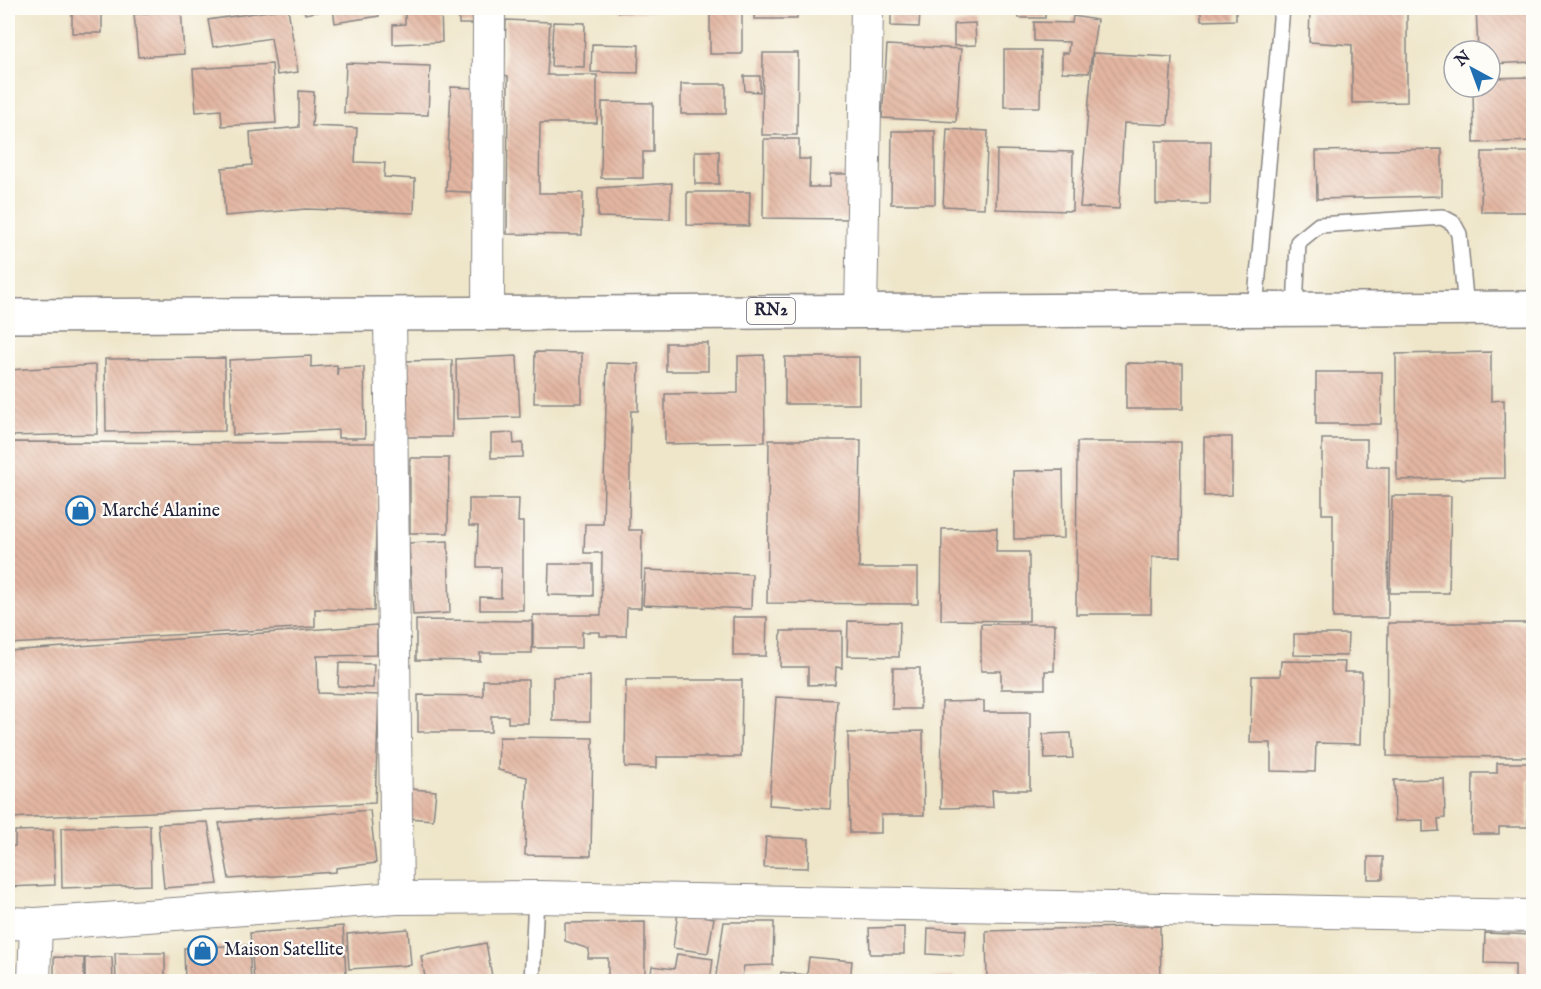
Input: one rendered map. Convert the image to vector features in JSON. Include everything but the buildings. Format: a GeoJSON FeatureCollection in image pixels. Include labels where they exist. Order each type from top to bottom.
{"type":"FeatureCollection","features":[{"type":"Feature","properties":{"kind":"highway","name":"RN2"},"geometry":{"type":"LineString","coordinates":[[8,316],[1533,308]]}},
{"type":"Feature","properties":{"kind":"street"},"geometry":{"type":"LineString","coordinates":[[488,313],[489,8]]}},
{"type":"Feature","properties":{"kind":"street"},"geometry":{"type":"LineString","coordinates":[[861,310],[867,8]]}},
{"type":"Feature","properties":{"kind":"street"},"geometry":{"type":"LineString","coordinates":[[390,314],[397,898]]}},
{"type":"Feature","properties":{"kind":"street"},"geometry":{"type":"LineString","coordinates":[[34,981],[22,923],[397,898],[536,897],[1533,916]]}},
{"type":"Feature","properties":{"kind":"lane"},"geometry":{"type":"LineString","coordinates":[[1255,309],[1282,8]]}},
{"type":"Feature","properties":{"kind":"lane"},"geometry":{"type":"LineString","coordinates":[[1295,310],[1298,242],[1307,232],[1319,225],[1442,217],[1453,223],[1459,234],[1466,309]]}},
{"type":"Feature","properties":{"kind":"lane"},"geometry":{"type":"LineString","coordinates":[[532,981],[536,897]]}},
{"type":"Feature","properties":{"kind":"place","name":"Marché Alanine"},"geometry":{"type":"Point","coordinates":[81,511]}},
{"type":"Feature","properties":{"kind":"place","name":"Maison Satellite"},"geometry":{"type":"Point","coordinates":[203,950]}}]}
